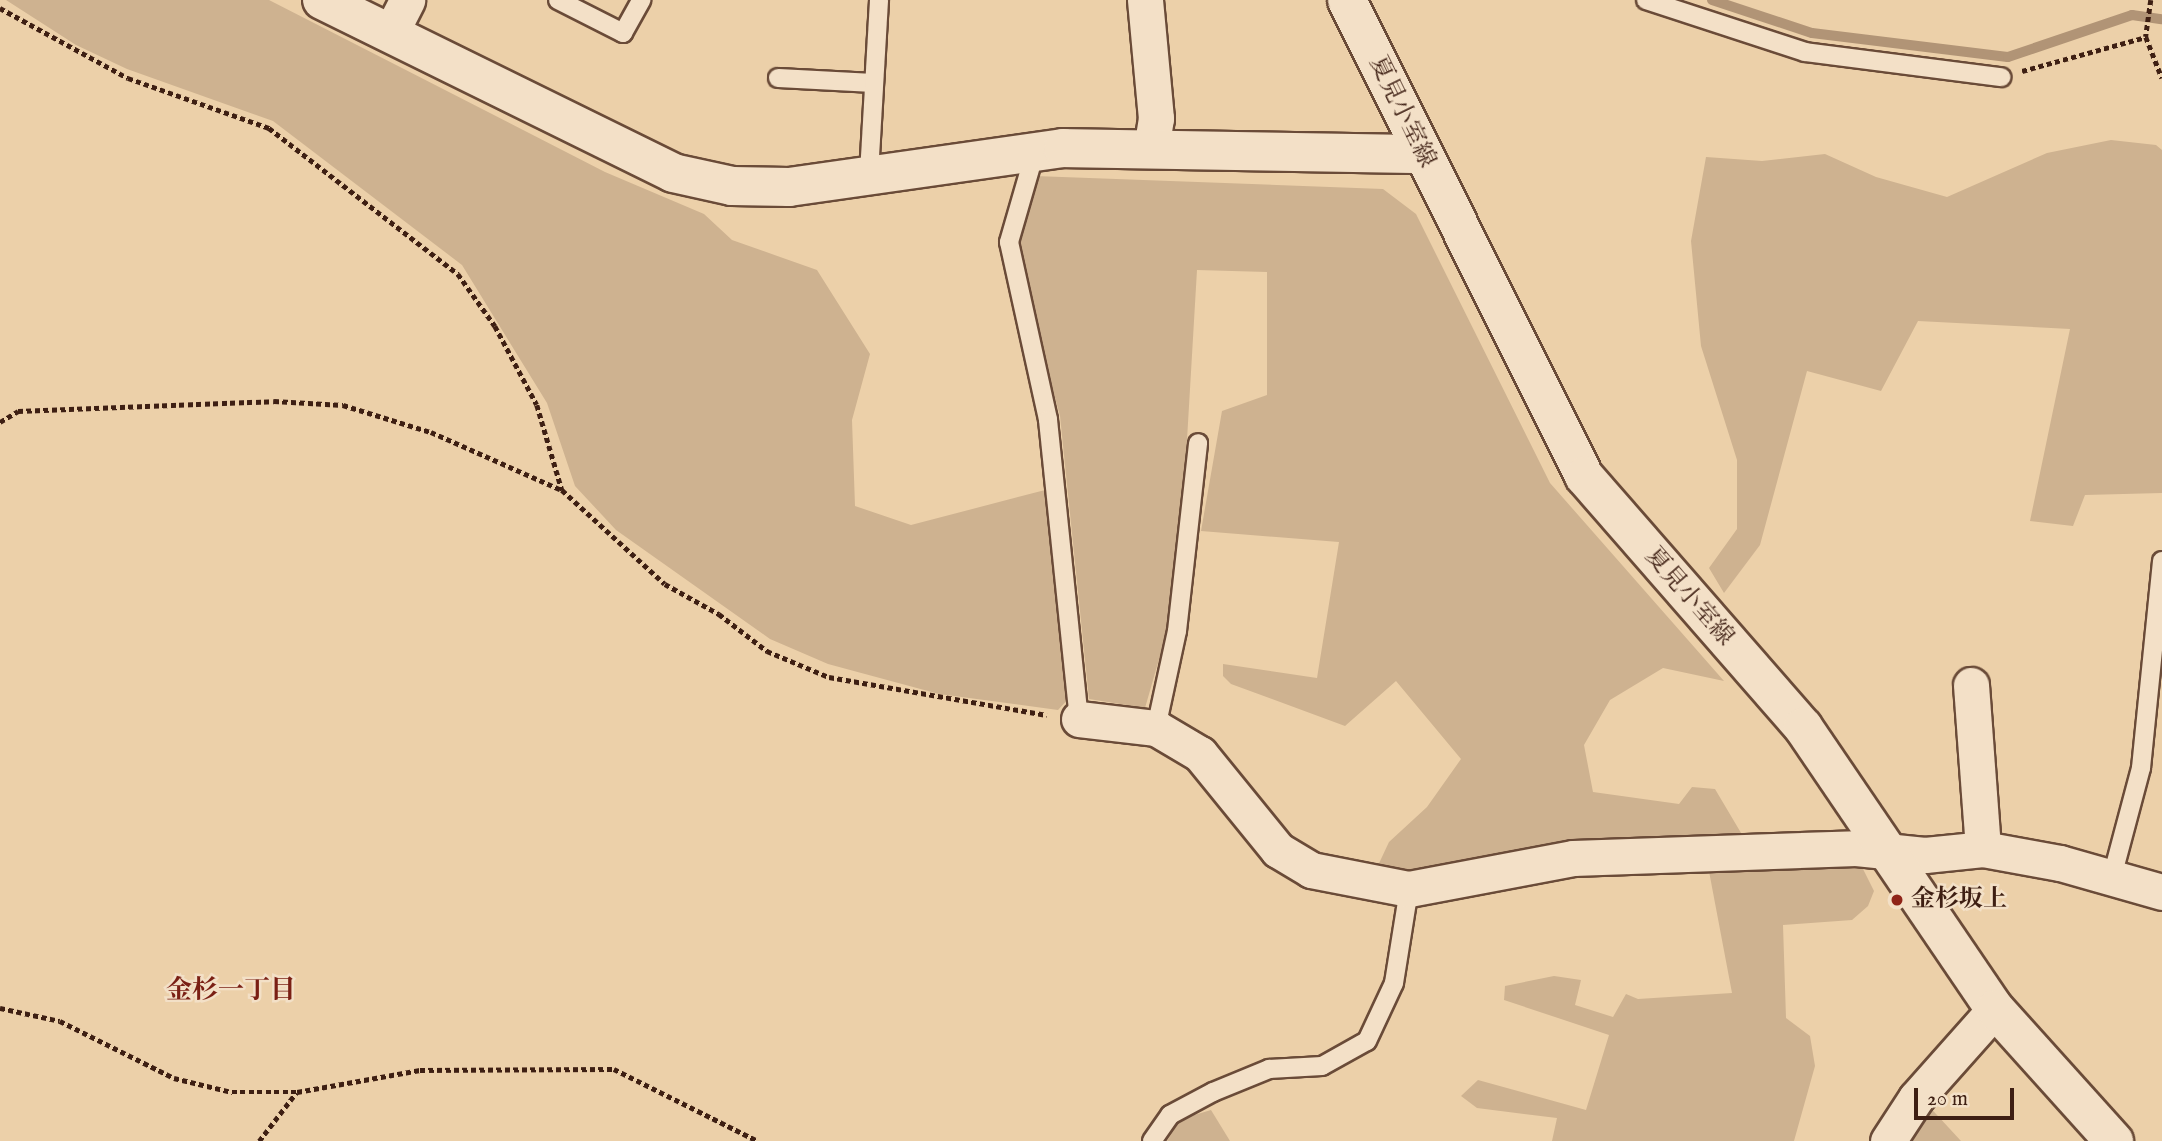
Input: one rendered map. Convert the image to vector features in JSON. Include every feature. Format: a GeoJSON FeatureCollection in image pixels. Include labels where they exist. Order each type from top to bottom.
{"type":"FeatureCollection","features":[{"type":"Feature","properties":{"kind":"main road"},"geometry":{"type":"LineString","coordinates":[[322,0],[673,173],[759,189],[1035,152],[1151,149],[1423,154]]}},
{"type":"Feature","properties":{"kind":"main road","name":"夏見小室線"},"geometry":{"type":"LineString","coordinates":[[1347,0],[1584,476],[1803,727],[1892,851],[1995,1009],[2114,1141]]}},
{"type":"Feature","properties":{"kind":"street"},"geometry":{"type":"LineString","coordinates":[[390,34],[407,0]]}},
{"type":"Feature","properties":{"kind":"street"},"geometry":{"type":"LineString","coordinates":[[1145,0],[1156,118],[1151,149]]}},
{"type":"Feature","properties":{"kind":"street"},"geometry":{"type":"LineString","coordinates":[[1971,685],[1983,849]]}},
{"type":"Feature","properties":{"kind":"street"},"geometry":{"type":"LineString","coordinates":[[1079,719],[1156,728],[1200,754],[1278,850],[1311,870],[1409,889],[1573,858],[1983,849],[2112,877],[2162,892]]}},
{"type":"Feature","properties":{"kind":"street"},"geometry":{"type":"LineString","coordinates":[[1888,1141],[1916,1098],[1995,1009]]}},
{"type":"Feature","properties":{"kind":"lane"},"geometry":{"type":"LineString","coordinates":[[558,0],[623,33],[641,0]]}},
{"type":"Feature","properties":{"kind":"lane"},"geometry":{"type":"LineString","coordinates":[[869,174],[879,0]]}},
{"type":"Feature","properties":{"kind":"lane"},"geometry":{"type":"LineString","coordinates":[[1646,0],[1805,52],[2001,77]]}},
{"type":"Feature","properties":{"kind":"lane"},"geometry":{"type":"LineString","coordinates":[[778,78],[874,83]]}},
{"type":"Feature","properties":{"kind":"lane"},"geometry":{"type":"LineString","coordinates":[[1035,152],[1009,242],[1048,420],[1079,719]]}},
{"type":"Feature","properties":{"kind":"lane"},"geometry":{"type":"LineString","coordinates":[[1156,728],[1177,631],[1198,443]]}},
{"type":"Feature","properties":{"kind":"lane"},"geometry":{"type":"LineString","coordinates":[[2112,877],[2141,768],[2162,561]]}},
{"type":"Feature","properties":{"kind":"lane"},"geometry":{"type":"LineString","coordinates":[[1152,1141],[1170,1115],[1213,1092],[1269,1069],[1322,1066],[1367,1041],[1394,983],[1409,889]]}},
{"type":"Feature","properties":{"kind":"path"},"geometry":{"type":"LineString","coordinates":[[2151,0],[2146,37],[2162,78]]}},
{"type":"Feature","properties":{"kind":"path"},"geometry":{"type":"LineString","coordinates":[[0,8],[128,78],[269,128],[457,274],[495,326],[537,405],[562,490]]}},
{"type":"Feature","properties":{"kind":"path"},"geometry":{"type":"LineString","coordinates":[[2001,77],[2146,37]]}},
{"type":"Feature","properties":{"kind":"path"},"geometry":{"type":"LineString","coordinates":[[0,422],[18,411],[274,401],[343,405],[431,432],[562,490],[665,584],[719,614],[767,651],[829,677],[939,701],[1079,719]]}},
{"type":"Feature","properties":{"kind":"path"},"geometry":{"type":"LineString","coordinates":[[0,1008],[60,1021],[174,1077],[232,1092],[297,1092],[420,1070],[614,1069],[758,1141]]}},
{"type":"Feature","properties":{"kind":"path"},"geometry":{"type":"LineString","coordinates":[[258,1141],[297,1092]]}},
{"type":"Feature","properties":{"kind":"shaded area"},"geometry":{"type":"Polygon","coordinates":[[[6,0],[269,0],[605,172],[704,214],[732,240],[817,270],[870,354],[852,420],[855,506],[911,525],[1049,489],[1071,696],[1058,710],[939,694],[828,664],[770,639],[616,530],[575,486],[547,403],[462,265],[273,121],[127,69],[76,45],[6,0]]]}},
{"type":"Feature","properties":{"kind":"shaded area"},"geometry":{"type":"Polygon","coordinates":[[[2111,140],[2156,145],[2162,150],[2162,493],[2085,495],[2073,526],[2030,521],[2070,329],[1918,321],[1881,391],[1807,371],[1760,545],[1724,593],[1709,568],[1737,529],[1737,460],[1701,346],[1691,241],[1706,157],[1762,161],[1825,154],[1876,177],[1947,197],[2047,153],[2111,140]]]}},
{"type":"Feature","properties":{"kind":"shaded area"},"geometry":{"type":"Polygon","coordinates":[[[1035,176],[1383,189],[1416,214],[1550,483],[1724,681],[1663,668],[1610,700],[1584,745],[1593,792],[1679,804],[1692,787],[1715,789],[1747,843],[1374,874],[1389,842],[1427,807],[1461,759],[1396,681],[1345,726],[1231,684],[1223,676],[1223,664],[1317,678],[1339,542],[1201,531],[1222,411],[1267,395],[1267,272],[1197,270],[1182,525],[1168,628],[1145,708],[1089,699],[1060,416],[1014,245],[1035,176]]]}},
{"type":"Feature","properties":{"kind":"shaded area"},"geometry":{"type":"Polygon","coordinates":[[[1860,863],[1874,891],[1868,906],[1852,920],[1783,925],[1786,1018],[1810,1036],[1815,1066],[1794,1141],[1552,1141],[1557,1118],[1477,1108],[1461,1096],[1478,1080],[1586,1110],[1609,1035],[1504,1000],[1505,986],[1554,976],[1581,980],[1575,1005],[1613,1017],[1626,994],[1638,999],[1732,993],[1708,866],[1860,863]]]}},
{"type":"Feature","properties":{"kind":"shaded area"},"geometry":{"type":"Polygon","coordinates":[[[1925,1102],[1961,1141],[1899,1141],[1925,1102]]]}},
{"type":"Feature","properties":{"kind":"shaded area"},"geometry":{"type":"Polygon","coordinates":[[[1211,1110],[1230,1141],[1167,1141],[1181,1119],[1211,1110]]]}},
{"type":"Feature","properties":{"kind":"waterway"},"geometry":{"type":"LineString","coordinates":[[1712,0],[1812,33],[2008,57],[2132,15],[2162,19]]}},
{"type":"Feature","properties":{"kind":"place","name":"金杉坂上"},"geometry":{"type":"Point","coordinates":[1897,900]}},
{"type":"Feature","properties":{"kind":"district","name":"金杉一丁目"},"geometry":{"type":"Point","coordinates":[231,991]}}]}
